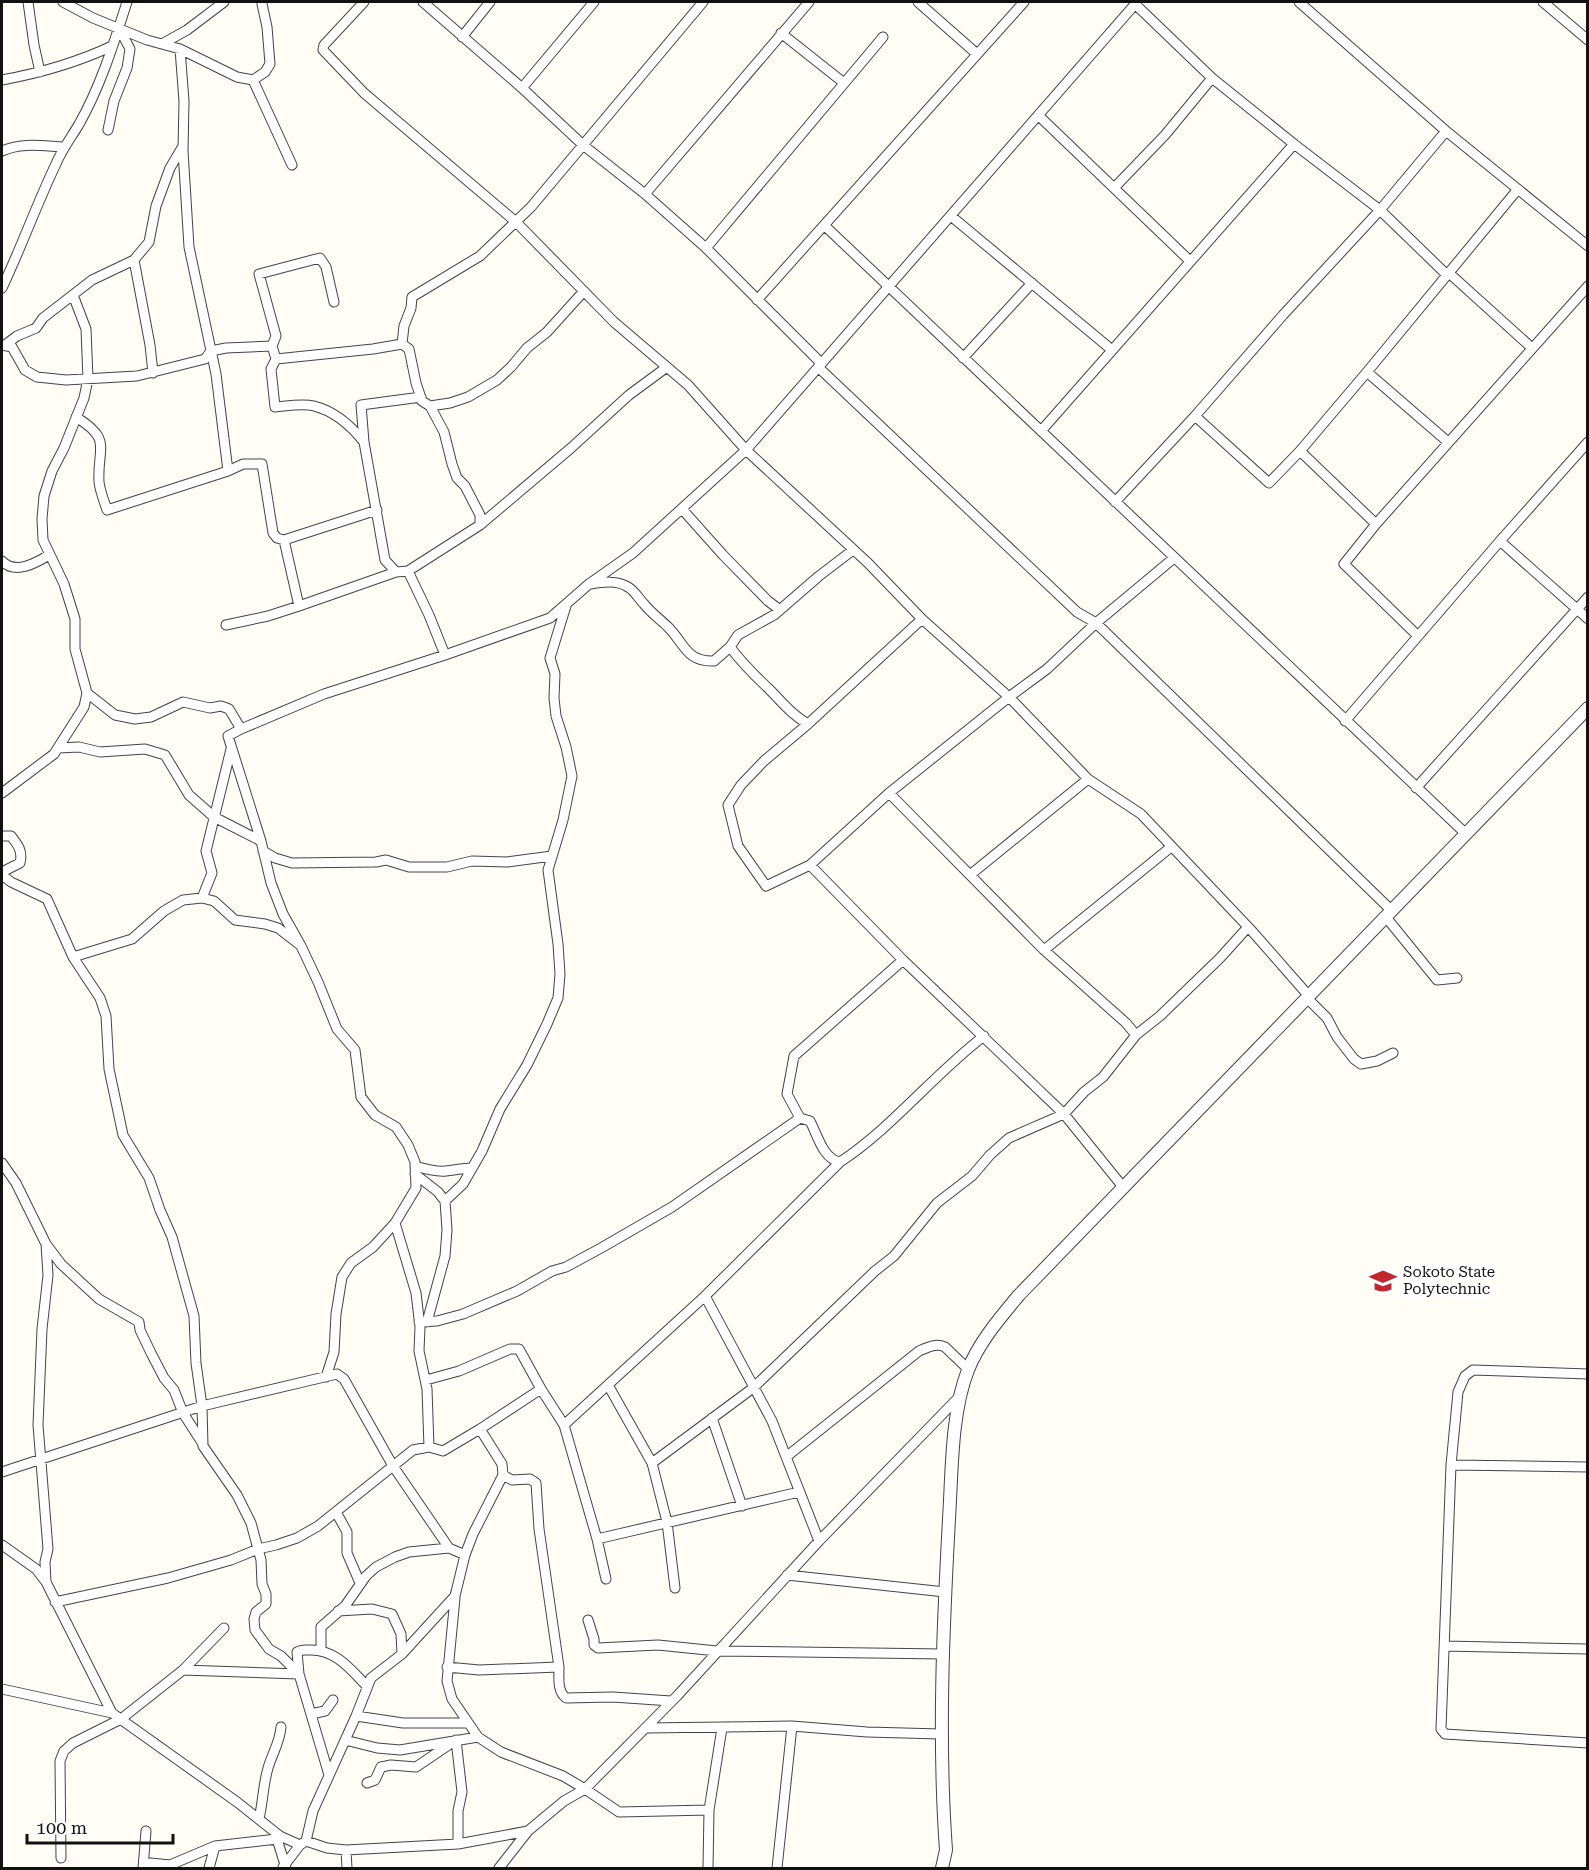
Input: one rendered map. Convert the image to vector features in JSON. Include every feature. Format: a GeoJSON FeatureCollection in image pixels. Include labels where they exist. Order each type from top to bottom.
{"type":"FeatureCollection","features":[{"type":"Feature","properties":{"kind":"street"},"geometry":{"type":"LineString","coordinates":[[28,2],[40,72]]}},
{"type":"Feature","properties":{"kind":"street"},"geometry":{"type":"LineString","coordinates":[[63,2],[93,18],[147,40],[180,49],[237,77],[253,80],[265,72],[270,64],[267,27],[262,4]]}},
{"type":"Feature","properties":{"kind":"street"},"geometry":{"type":"LineString","coordinates":[[2,288],[33,213],[64,147],[78,126],[95,91],[127,2]]}},
{"type":"Feature","properties":{"kind":"street"},"geometry":{"type":"LineString","coordinates":[[162,44],[187,30],[224,2]]}},
{"type":"Feature","properties":{"kind":"street"},"geometry":{"type":"LineString","coordinates":[[364,2],[324,45],[323,50],[364,93],[516,222],[614,322],[688,385],[746,450],[853,550],[922,619],[1009,697],[1088,779],[1141,814],[1248,927],[1327,1018],[1337,1037],[1354,1059],[1361,1064],[1377,1061],[1393,1053]]}},
{"type":"Feature","properties":{"kind":"street"},"geometry":{"type":"LineString","coordinates":[[423,2],[522,88],[583,145],[645,194],[706,248],[819,365],[1077,612],[1096,623],[1388,913],[1437,980],[1457,978]]}},
{"type":"Feature","properties":{"kind":"street"},"geometry":{"type":"LineString","coordinates":[[462,37],[490,2]]}},
{"type":"Feature","properties":{"kind":"street"},"geometry":{"type":"LineString","coordinates":[[522,88],[594,2]]}},
{"type":"Feature","properties":{"kind":"street"},"geometry":{"type":"LineString","coordinates":[[402,344],[412,297],[480,256],[531,207],[703,2]]}},
{"type":"Feature","properties":{"kind":"street"},"geometry":{"type":"LineString","coordinates":[[645,194],[809,2]]}},
{"type":"Feature","properties":{"kind":"street"},"geometry":{"type":"LineString","coordinates":[[918,2],[977,54]]}},
{"type":"Feature","properties":{"kind":"street"},"geometry":{"type":"LineString","coordinates":[[757,300],[1024,2]]}},
{"type":"Feature","properties":{"kind":"street"},"geometry":{"type":"LineString","coordinates":[[1299,2],[1446,131],[1587,244]]}},
{"type":"Feature","properties":{"kind":"street"},"geometry":{"type":"LineString","coordinates":[[1543,2],[1587,40]]}},
{"type":"Feature","properties":{"kind":"street"},"geometry":{"type":"LineString","coordinates":[[326,1377],[334,1352],[336,1314],[342,1277],[351,1263],[373,1247],[395,1223],[416,1188],[415,1170],[408,1145],[396,1127],[375,1115],[361,1097],[355,1050],[338,1029],[301,946],[283,914],[271,883],[228,736],[324,694],[550,618],[589,584],[633,553],[746,450],[1136,3],[1212,78],[1380,210],[1532,348]]}},
{"type":"Feature","properties":{"kind":"street"},"geometry":{"type":"LineString","coordinates":[[108,130],[114,101],[127,68],[130,49],[119,28]]}},
{"type":"Feature","properties":{"kind":"street"},"geometry":{"type":"LineString","coordinates":[[781,33],[844,84]]}},
{"type":"Feature","properties":{"kind":"street"},"geometry":{"type":"LineString","coordinates":[[706,248],[883,38]]}},
{"type":"Feature","properties":{"kind":"street"},"geometry":{"type":"LineString","coordinates":[[2,80],[40,72],[85,58],[112,46]]}},
{"type":"Feature","properties":{"kind":"street"},"geometry":{"type":"LineString","coordinates":[[180,49],[189,247],[211,351],[228,471]]}},
{"type":"Feature","properties":{"kind":"street"},"geometry":{"type":"LineString","coordinates":[[1114,188],[1165,135],[1212,78]]}},
{"type":"Feature","properties":{"kind":"street"},"geometry":{"type":"LineString","coordinates":[[253,80],[292,165]]}},
{"type":"Feature","properties":{"kind":"street"},"geometry":{"type":"LineString","coordinates":[[1039,116],[1190,261]]}},
{"type":"Feature","properties":{"kind":"street"},"geometry":{"type":"LineString","coordinates":[[1115,502],[1380,210],[1446,131]]}},
{"type":"Feature","properties":{"kind":"street"},"geometry":{"type":"LineString","coordinates":[[2,151],[26,144],[64,147]]}},
{"type":"Feature","properties":{"kind":"street"},"geometry":{"type":"LineString","coordinates":[[1041,431],[1294,144]]}},
{"type":"Feature","properties":{"kind":"street"},"geometry":{"type":"LineString","coordinates":[[3,345],[36,328],[43,318],[92,280],[134,260],[149,242],[156,206],[170,168],[183,146]]}},
{"type":"Feature","properties":{"kind":"street"},"geometry":{"type":"LineString","coordinates":[[1195,416],[1269,483],[1367,372],[1518,189]]}},
{"type":"Feature","properties":{"kind":"street"},"geometry":{"type":"LineString","coordinates":[[951,216],[1112,350]]}},
{"type":"Feature","properties":{"kind":"street"},"geometry":{"type":"LineString","coordinates":[[825,226],[1465,833]]}},
{"type":"Feature","properties":{"kind":"street"},"geometry":{"type":"LineString","coordinates":[[334,302],[326,267],[320,258],[259,274],[276,336],[272,346],[276,359],[271,369],[275,407],[313,406],[335,416],[355,431],[364,442]]}},
{"type":"Feature","properties":{"kind":"street"},"geometry":{"type":"LineString","coordinates":[[134,260],[153,373]]}},
{"type":"Feature","properties":{"kind":"street"},"geometry":{"type":"LineString","coordinates":[[963,358],[1032,283]]}},
{"type":"Feature","properties":{"kind":"street"},"geometry":{"type":"LineString","coordinates":[[1418,636],[1344,564],[1376,524],[1587,286]]}},
{"type":"Feature","properties":{"kind":"street"},"geometry":{"type":"LineString","coordinates":[[430,406],[468,397],[497,380],[526,348],[547,332],[584,291]]}},
{"type":"Feature","properties":{"kind":"street"},"geometry":{"type":"LineString","coordinates":[[2,793],[54,754],[84,707],[87,693],[75,649],[75,619],[64,584],[43,540],[42,519],[44,496],[52,471],[84,398],[88,380],[86,329],[73,295]]}},
{"type":"Feature","properties":{"kind":"street"},"geometry":{"type":"LineString","coordinates":[[276,359],[402,344],[409,349],[422,401],[430,406],[444,432],[457,478],[465,486],[480,515],[480,525]]}},
{"type":"Feature","properties":{"kind":"street"},"geometry":{"type":"LineString","coordinates":[[3,345],[12,347],[25,370],[37,377],[88,380],[153,373],[205,359],[211,351],[226,348],[272,346]]}},
{"type":"Feature","properties":{"kind":"street"},"geometry":{"type":"LineString","coordinates":[[226,625],[268,616],[396,572],[408,571],[480,525],[571,448],[629,395],[667,367]]}},
{"type":"Feature","properties":{"kind":"street"},"geometry":{"type":"LineString","coordinates":[[1367,372],[1448,442]]}},
{"type":"Feature","properties":{"kind":"street"},"geometry":{"type":"LineString","coordinates":[[396,572],[385,560],[364,442],[361,405],[421,397]]}},
{"type":"Feature","properties":{"kind":"street"},"geometry":{"type":"LineString","coordinates":[[76,417],[99,435],[102,453],[99,483],[107,510],[228,471],[243,464],[262,464],[273,533],[278,538],[284,540],[377,510]]}},
{"type":"Feature","properties":{"kind":"street"},"geometry":{"type":"LineString","coordinates":[[1345,721],[1587,442]]}},
{"type":"Feature","properties":{"kind":"street"},"geometry":{"type":"LineString","coordinates":[[1299,451],[1376,524]]}},
{"type":"Feature","properties":{"kind":"street"},"geometry":{"type":"LineString","coordinates":[[682,509],[723,555],[768,601],[780,610]]}},
{"type":"Feature","properties":{"kind":"street"},"geometry":{"type":"LineString","coordinates":[[284,540],[299,606]]}},
{"type":"Feature","properties":{"kind":"street"},"geometry":{"type":"LineString","coordinates":[[1500,541],[1587,619]]}},
{"type":"Feature","properties":{"kind":"street"},"geometry":{"type":"LineString","coordinates":[[589,584],[610,581],[629,587],[669,628],[684,649],[698,660],[714,662],[730,647],[738,635],[780,610],[853,550]]}},
{"type":"Feature","properties":{"kind":"street"},"geometry":{"type":"LineString","coordinates":[[2,561],[5,565],[12,567],[32,565],[49,555]]}},
{"type":"Feature","properties":{"kind":"street"},"geometry":{"type":"LineString","coordinates":[[922,619],[808,724],[764,761],[741,785],[728,805],[738,846],[766,886],[810,865],[890,793],[1047,669],[1096,623],[1174,558]]}},
{"type":"Feature","properties":{"kind":"street"},"geometry":{"type":"LineString","coordinates":[[408,571],[445,655]]}},
{"type":"Feature","properties":{"kind":"street"},"geometry":{"type":"LineString","coordinates":[[1416,788],[1587,597]]}},
{"type":"Feature","properties":{"kind":"street"},"geometry":{"type":"LineString","coordinates":[[445,1201],[463,1184],[472,1168],[500,1109],[542,1034],[558,998],[560,974],[558,944],[548,870],[565,812],[572,776],[556,716],[555,674],[550,658],[566,605]]}},
{"type":"Feature","properties":{"kind":"street"},"geometry":{"type":"LineString","coordinates":[[730,647],[743,665],[788,710],[808,724]]}},
{"type":"Feature","properties":{"kind":"street"},"geometry":{"type":"LineString","coordinates":[[87,693],[115,715],[135,719],[151,717],[183,702],[210,708],[221,706],[229,709],[241,729]]}},
{"type":"Feature","properties":{"kind":"street"},"geometry":{"type":"LineString","coordinates":[[942,1869],[946,1850],[941,1734],[945,1592],[953,1447],[960,1396],[968,1369],[992,1328],[1019,1295],[1587,708]]}},
{"type":"Feature","properties":{"kind":"street"},"geometry":{"type":"LineString","coordinates":[[202,898],[213,873],[206,852],[232,746]]}},
{"type":"Feature","properties":{"kind":"street"},"geometry":{"type":"LineString","coordinates":[[58,748],[79,747],[100,752],[146,749],[165,755],[189,795],[214,817],[262,846],[275,858],[292,863],[386,860],[409,867],[427,867],[454,866],[472,861],[519,861],[552,856]]}},
{"type":"Feature","properties":{"kind":"street"},"geometry":{"type":"LineString","coordinates":[[970,875],[1088,779]]}},
{"type":"Feature","properties":{"kind":"street"},"geometry":{"type":"LineString","coordinates":[[890,793],[1044,950],[1126,1023],[1136,1035]]}},
{"type":"Feature","properties":{"kind":"street"},"geometry":{"type":"LineString","coordinates":[[2,836],[11,836],[22,855],[20,863],[2,873],[11,882],[47,899],[73,957],[100,998],[106,1016],[110,1069],[123,1135],[149,1178],[172,1237],[194,1316],[203,1446]]}},
{"type":"Feature","properties":{"kind":"street"},"geometry":{"type":"LineString","coordinates":[[1044,950],[1171,848]]}},
{"type":"Feature","properties":{"kind":"street"},"geometry":{"type":"LineString","coordinates":[[810,865],[903,960],[1064,1114],[1123,1187]]}},
{"type":"Feature","properties":{"kind":"street"},"geometry":{"type":"LineString","coordinates":[[73,957],[132,939],[164,911],[183,900],[202,898],[214,901],[235,920],[278,928],[301,946]]}},
{"type":"Feature","properties":{"kind":"street"},"geometry":{"type":"LineString","coordinates":[[651,1463],[753,1388],[875,1271],[894,1256],[937,1203],[972,1176],[1009,1138],[1064,1114],[1084,1092],[1103,1077],[1136,1035],[1160,1016],[1220,958],[1248,927]]}},
{"type":"Feature","properties":{"kind":"street"},"geometry":{"type":"LineString","coordinates":[[840,1162],[832,1160],[826,1154],[810,1122],[800,1118],[787,1094],[794,1056],[903,960]]}},
{"type":"Feature","properties":{"kind":"street"},"geometry":{"type":"LineString","coordinates":[[564,1425],[705,1296],[840,1162],[870,1141],[960,1055],[984,1036]]}},
{"type":"Feature","properties":{"kind":"street"},"geometry":{"type":"LineString","coordinates":[[423,1322],[463,1314],[517,1291],[552,1271],[566,1267],[672,1207],[800,1118]]}},
{"type":"Feature","properties":{"kind":"street"},"geometry":{"type":"LineString","coordinates":[[2,1163],[16,1183],[46,1244],[61,1264],[99,1299],[140,1322],[140,1330],[164,1378],[174,1390],[183,1413],[237,1495],[251,1522],[261,1560],[262,1584],[266,1594],[266,1604],[256,1612],[254,1618],[255,1630],[268,1649],[281,1656],[299,1674]]}},
{"type":"Feature","properties":{"kind":"street"},"geometry":{"type":"LineString","coordinates":[[415,1170],[446,1171],[472,1168]]}},
{"type":"Feature","properties":{"kind":"street"},"geometry":{"type":"LineString","coordinates":[[415,1170],[445,1201],[447,1230],[445,1256],[423,1322],[419,1351],[426,1380],[429,1447]]}},
{"type":"Feature","properties":{"kind":"street"},"geometry":{"type":"LineString","coordinates":[[395,1223],[423,1322]]}},
{"type":"Feature","properties":{"kind":"street"},"geometry":{"type":"LineString","coordinates":[[46,1244],[48,1275],[42,1329],[39,1393],[40,1459],[48,1549],[45,1562],[46,1582]]}},
{"type":"Feature","properties":{"kind":"street"},"geometry":{"type":"LineString","coordinates":[[705,1296],[772,1421],[819,1541]]}},
{"type":"Feature","properties":{"kind":"street"},"geometry":{"type":"LineString","coordinates":[[786,1457],[919,1351],[933,1345],[941,1345],[968,1369]]}},
{"type":"Feature","properties":{"kind":"street"},"geometry":{"type":"LineString","coordinates":[[426,1380],[459,1371],[516,1348],[522,1352],[541,1389],[564,1425],[597,1539],[606,1579]]}},
{"type":"Feature","properties":{"kind":"street"},"geometry":{"type":"LineString","coordinates":[[1587,1374],[1473,1370],[1465,1376],[1458,1392],[1451,1465],[1441,1729],[1445,1734],[1587,1743]]}},
{"type":"Feature","properties":{"kind":"street"},"geometry":{"type":"LineString","coordinates":[[2,1472],[202,1406],[337,1374],[344,1379],[393,1466],[448,1548]]}},
{"type":"Feature","properties":{"kind":"street"},"geometry":{"type":"LineString","coordinates":[[608,1385],[651,1463],[667,1522],[675,1588]]}},
{"type":"Feature","properties":{"kind":"street"},"geometry":{"type":"LineString","coordinates":[[55,1602],[168,1578],[297,1538],[318,1526],[413,1450],[429,1447],[443,1451],[541,1389]]}},
{"type":"Feature","properties":{"kind":"street"},"geometry":{"type":"LineString","coordinates":[[499,1869],[528,1831],[564,1801],[585,1789],[645,1728],[819,1541],[960,1396]]}},
{"type":"Feature","properties":{"kind":"street"},"geometry":{"type":"LineString","coordinates":[[712,1418],[742,1506]]}},
{"type":"Feature","properties":{"kind":"street"},"geometry":{"type":"LineString","coordinates":[[480,1429],[502,1464],[503,1475],[473,1534],[465,1555],[455,1596],[447,1667],[447,1681],[452,1699],[478,1737],[501,1752],[563,1776],[619,1812],[709,1810]]}},
{"type":"Feature","properties":{"kind":"street"},"geometry":{"type":"LineString","coordinates":[[1451,1465],[1587,1467]]}},
{"type":"Feature","properties":{"kind":"street"},"geometry":{"type":"LineString","coordinates":[[503,1475],[512,1480],[530,1479],[536,1483],[539,1529],[560,1690],[563,1696],[566,1698],[613,1696],[671,1701]]}},
{"type":"Feature","properties":{"kind":"street"},"geometry":{"type":"LineString","coordinates":[[597,1539],[799,1492]]}},
{"type":"Feature","properties":{"kind":"street"},"geometry":{"type":"LineString","coordinates":[[336,1512],[347,1532],[346,1553],[360,1583]]}},
{"type":"Feature","properties":{"kind":"street"},"geometry":{"type":"LineString","coordinates":[[2,1545],[36,1569],[46,1582],[112,1713]]}},
{"type":"Feature","properties":{"kind":"street"},"geometry":{"type":"LineString","coordinates":[[321,1650],[321,1627],[345,1606],[360,1583],[376,1567],[409,1552],[448,1548],[465,1555]]}},
{"type":"Feature","properties":{"kind":"street"},"geometry":{"type":"LineString","coordinates":[[787,1575],[945,1592]]}},
{"type":"Feature","properties":{"kind":"street"},"geometry":{"type":"LineString","coordinates":[[284,1867],[303,1843],[313,1811],[371,1678],[402,1654],[455,1596]]}},
{"type":"Feature","properties":{"kind":"street"},"geometry":{"type":"LineString","coordinates":[[338,1611],[372,1610],[392,1614],[400,1634],[402,1654]]}},
{"type":"Feature","properties":{"kind":"street"},"geometry":{"type":"LineString","coordinates":[[588,1620],[594,1646],[598,1648],[658,1645],[717,1651],[943,1654]]}},
{"type":"Feature","properties":{"kind":"street"},"geometry":{"type":"LineString","coordinates":[[61,1858],[60,1761],[64,1751],[73,1743],[121,1719],[183,1670],[224,1628]]}},
{"type":"Feature","properties":{"kind":"street"},"geometry":{"type":"LineString","coordinates":[[1445,1646],[1587,1649]]}},
{"type":"Feature","properties":{"kind":"street"},"geometry":{"type":"LineString","coordinates":[[329,1775],[299,1674],[298,1650],[329,1652],[367,1686]]}},
{"type":"Feature","properties":{"kind":"street"},"geometry":{"type":"LineString","coordinates":[[447,1667],[479,1670],[558,1667]]}},
{"type":"Feature","properties":{"kind":"street"},"geometry":{"type":"LineString","coordinates":[[183,1670],[299,1674]]}},
{"type":"Feature","properties":{"kind":"street"},"geometry":{"type":"LineString","coordinates":[[2,1689],[112,1713],[259,1819],[279,1838],[284,1867]]}},
{"type":"Feature","properties":{"kind":"street"},"geometry":{"type":"LineString","coordinates":[[311,1714],[325,1711],[333,1700]]}},
{"type":"Feature","properties":{"kind":"street"},"geometry":{"type":"LineString","coordinates":[[356,1716],[403,1723],[468,1723]]}},
{"type":"Feature","properties":{"kind":"street"},"geometry":{"type":"LineString","coordinates":[[645,1728],[792,1726],[867,1732],[941,1734]]}},
{"type":"Feature","properties":{"kind":"street"},"geometry":{"type":"LineString","coordinates":[[777,1869],[792,1726]]}},
{"type":"Feature","properties":{"kind":"street"},"geometry":{"type":"LineString","coordinates":[[259,1819],[264,1802],[264,1782],[281,1734],[281,1727]]}},
{"type":"Feature","properties":{"kind":"street"},"geometry":{"type":"LineString","coordinates":[[708,1869],[709,1810],[722,1728]]}},
{"type":"Feature","properties":{"kind":"street"},"geometry":{"type":"LineString","coordinates":[[345,1740],[377,1748],[400,1750],[478,1737]]}},
{"type":"Feature","properties":{"kind":"street"},"geometry":{"type":"LineString","coordinates":[[368,1783],[375,1780],[381,1767],[391,1765],[416,1767],[456,1740]]}},
{"type":"Feature","properties":{"kind":"street"},"geometry":{"type":"LineString","coordinates":[[456,1740],[462,1792],[458,1811],[458,1844]]}},
{"type":"Feature","properties":{"kind":"street"},"geometry":{"type":"LineString","coordinates":[[143,1869],[146,1831]]}},
{"type":"Feature","properties":{"kind":"street"},"geometry":{"type":"LineString","coordinates":[[143,1869],[150,1863],[170,1865],[216,1846],[279,1838],[346,1850],[458,1844],[528,1831]]}},
{"type":"Feature","properties":{"kind":"street"},"geometry":{"type":"LineString","coordinates":[[209,1869],[216,1846]]}},
{"type":"Feature","properties":{"kind":"street"},"geometry":{"type":"LineString","coordinates":[[346,1850],[347,1869]]}},
{"type":"Feature","properties":{"kind":"place","name":"Sokoto State Polytechnic"},"geometry":{"type":"Point","coordinates":[1383,1281]}}]}
